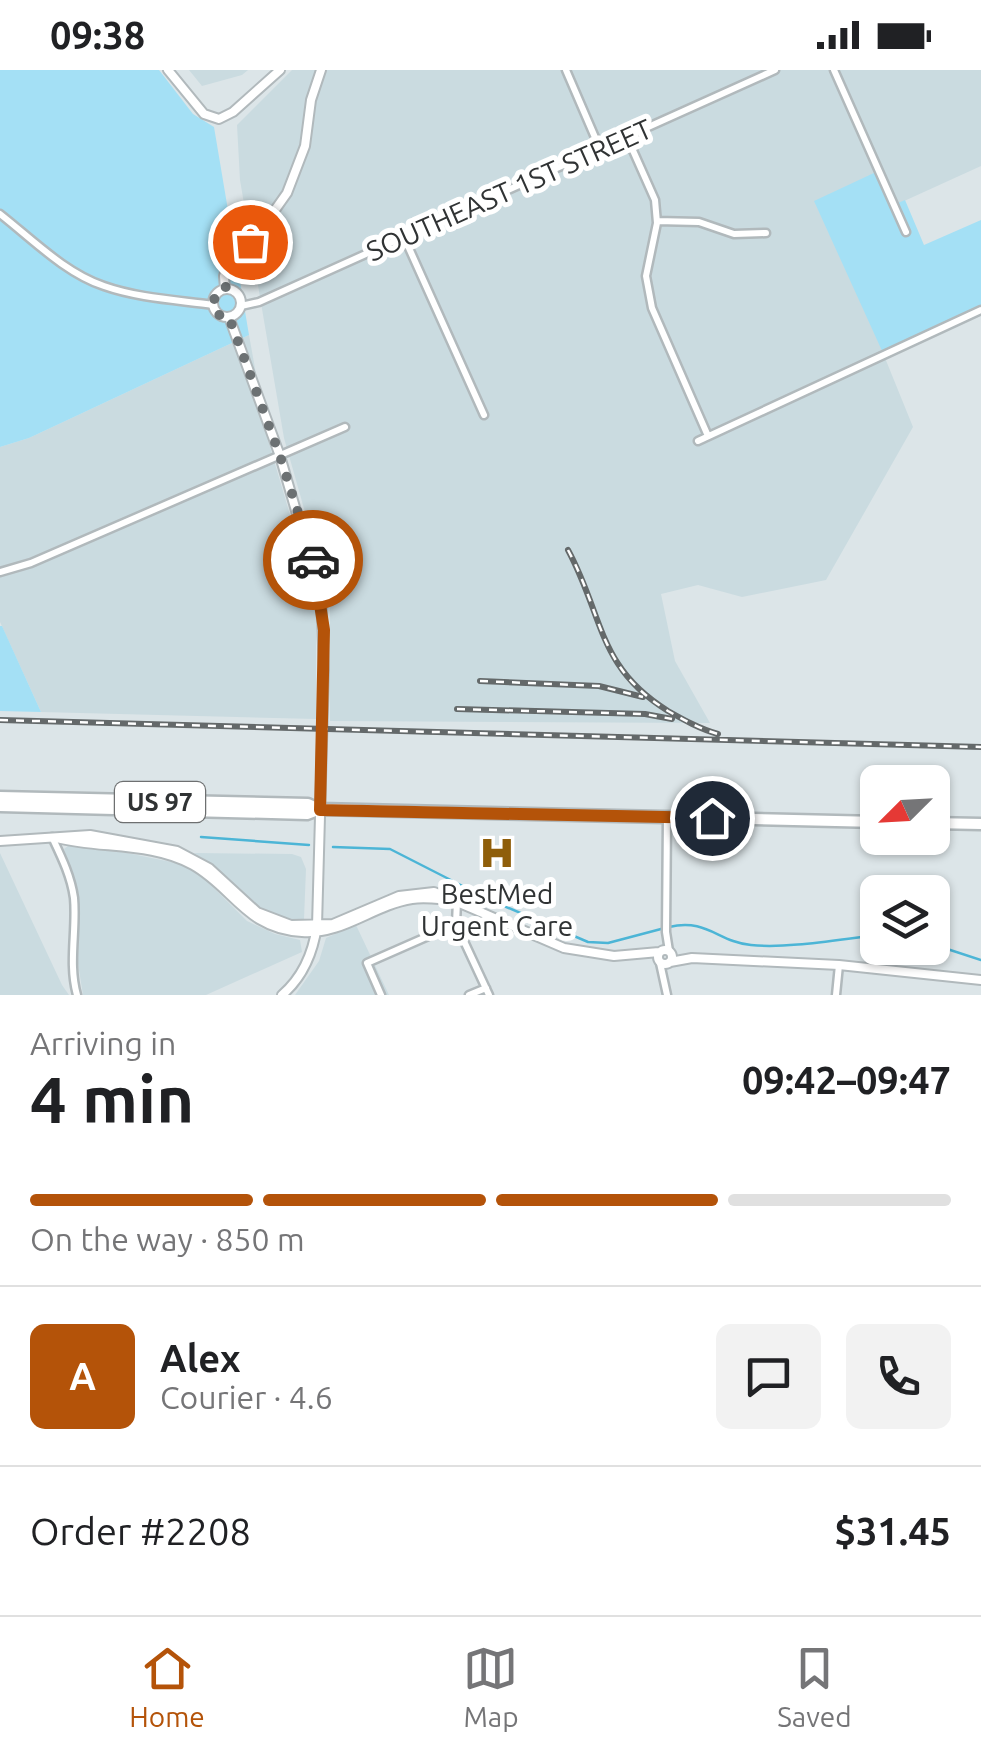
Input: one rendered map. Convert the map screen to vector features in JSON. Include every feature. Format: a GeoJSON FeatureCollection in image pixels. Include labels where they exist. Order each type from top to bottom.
{"type":"FeatureCollection","features":[{"type":"Feature","properties":{"kind":"highway","name":"US 97"},"geometry":{"type":"LineString","coordinates":[[0,797],[308,804],[320,810]]}},
{"type":"Feature","properties":{"kind":"highway"},"geometry":{"type":"LineString","coordinates":[[97,809],[108,800]]}},
{"type":"Feature","properties":{"kind":"highway","name":"US 97"},"geometry":{"type":"LineString","coordinates":[[0,806],[860,822]]}},
{"type":"Feature","properties":{"kind":"highway"},"geometry":{"type":"LineString","coordinates":[[950,823],[981,824]]}},
{"type":"Feature","properties":{"kind":"main road"},"geometry":{"type":"LineString","coordinates":[[168,70],[204,114],[219,119],[233,112],[280,70]]}},
{"type":"Feature","properties":{"kind":"main road"},"geometry":{"type":"LineString","coordinates":[[226,289],[224,276],[228,265],[258,234],[287,193],[305,146],[311,100],[321,70]]}},
{"type":"Feature","properties":{"kind":"main road"},"geometry":{"type":"LineString","coordinates":[[226,289],[238,293],[241,306],[237,314],[229,317],[220,316],[213,305],[215,296],[226,289]]}},
{"type":"Feature","properties":{"kind":"main road"},"geometry":{"type":"LineString","coordinates":[[229,317],[280,456],[321,596],[324,670],[316,929],[301,974],[282,995]]}},
{"type":"Feature","properties":{"kind":"main road"},"geometry":{"type":"LineString","coordinates":[[0,840],[90,835],[178,852],[209,868],[257,912],[316,929],[410,893],[434,892],[564,948],[598,954],[838,965],[981,980]]}},
{"type":"Feature","properties":{"kind":"street"},"geometry":{"type":"LineString","coordinates":[[566,70],[600,149]]}},
{"type":"Feature","properties":{"kind":"street","name":"SOUTHEAST 1ST STREET"},"geometry":{"type":"LineString","coordinates":[[241,306],[259,302],[776,70]]}},
{"type":"Feature","properties":{"kind":"street"},"geometry":{"type":"LineString","coordinates":[[834,70],[906,232]]}},
{"type":"Feature","properties":{"kind":"street"},"geometry":{"type":"LineString","coordinates":[[627,137],[647,178],[657,220],[647,261],[652,308],[708,436]]}},
{"type":"Feature","properties":{"kind":"street"},"geometry":{"type":"LineString","coordinates":[[0,214],[77,274],[101,286],[213,305]]}},
{"type":"Feature","properties":{"kind":"street"},"geometry":{"type":"LineString","coordinates":[[657,220],[698,222],[734,234],[766,233]]}},
{"type":"Feature","properties":{"kind":"street"},"geometry":{"type":"LineString","coordinates":[[404,237],[484,415]]}},
{"type":"Feature","properties":{"kind":"street"},"geometry":{"type":"LineString","coordinates":[[698,441],[981,310]]}},
{"type":"Feature","properties":{"kind":"street"},"geometry":{"type":"LineString","coordinates":[[0,572],[32,563],[345,428]]}},
{"type":"Feature","properties":{"kind":"street"},"geometry":{"type":"LineString","coordinates":[[667,818],[664,982],[668,995]]}},
{"type":"Feature","properties":{"kind":"street"},"geometry":{"type":"LineString","coordinates":[[52,836],[74,902],[72,972],[77,995]]}},
{"type":"Feature","properties":{"kind":"street"},"geometry":{"type":"LineString","coordinates":[[457,901],[456,924],[487,991],[469,995]]}},
{"type":"Feature","properties":{"kind":"street"},"geometry":{"type":"LineString","coordinates":[[381,995],[367,963],[433,934]]}},
{"type":"Feature","properties":{"kind":"street"},"geometry":{"type":"LineString","coordinates":[[836,995],[838,965]]}},
{"type":"Feature","properties":{"kind":"shaded area"},"geometry":{"type":"Polygon","coordinates":[[[0,70],[159,70],[193,114],[214,127],[249,335],[29,438],[0,447],[0,70]]]}},
{"type":"Feature","properties":{"kind":"shaded area"},"geometry":{"type":"Polygon","coordinates":[[[189,70],[248,70],[202,86],[189,70]]]}},
{"type":"Feature","properties":{"kind":"shaded area"},"geometry":{"type":"Polygon","coordinates":[[[292,70],[981,70],[981,166],[891,207],[876,172],[883,353],[913,427],[826,580],[742,597],[698,585],[661,594],[675,661],[710,723],[330,721],[330,600],[284,438],[240,180],[237,125],[292,70]]]}},
{"type":"Feature","properties":{"kind":"shaded area"},"geometry":{"type":"Polygon","coordinates":[[[876,172],[891,206],[905,200],[924,245],[981,220],[981,306],[883,353],[814,201],[876,172]]]}},
{"type":"Feature","properties":{"kind":"shaded area"},"geometry":{"type":"Polygon","coordinates":[[[249,335],[268,440],[316,603],[316,719],[41,712],[0,622],[0,447],[29,438],[249,335]]]}},
{"type":"Feature","properties":{"kind":"shaded area"},"geometry":{"type":"Polygon","coordinates":[[[2,626],[41,712],[0,711],[2,626]]]}},
{"type":"Feature","properties":{"kind":"shaded area"},"geometry":{"type":"Polygon","coordinates":[[[88,845],[186,865],[247,921],[300,940],[302,952],[206,995],[83,995],[78,964],[79,895],[64,849],[88,845]]]}},
{"type":"Feature","properties":{"kind":"shaded area"},"geometry":{"type":"Polygon","coordinates":[[[0,853],[62,985],[69,995],[0,995],[0,853]]]}},
{"type":"Feature","properties":{"kind":"shaded area"},"geometry":{"type":"Polygon","coordinates":[[[194,853],[301,857],[306,869],[304,919],[285,919],[260,908],[194,853]]]}},
{"type":"Feature","properties":{"kind":"shaded area"},"geometry":{"type":"Polygon","coordinates":[[[356,925],[389,995],[295,995],[319,961],[326,938],[356,925]]]}},
{"type":"Feature","properties":{"kind":"waterway"},"geometry":{"type":"LineString","coordinates":[[201,837],[309,845]]}},
{"type":"Feature","properties":{"kind":"waterway"},"geometry":{"type":"LineString","coordinates":[[333,847],[390,849],[490,900],[588,942],[608,943],[661,929]]}},
{"type":"Feature","properties":{"kind":"waterway"},"geometry":{"type":"LineString","coordinates":[[669,927],[693,926],[740,943],[765,946],[860,937]]}},
{"type":"Feature","properties":{"kind":"waterway"},"geometry":{"type":"LineString","coordinates":[[950,950],[981,960]]}},
{"type":"Feature","properties":{"kind":"railway"},"geometry":{"type":"LineString","coordinates":[[568,550],[605,639],[627,677],[668,711],[718,734]]}},
{"type":"Feature","properties":{"kind":"railway"},"geometry":{"type":"LineString","coordinates":[[480,681],[599,686],[643,697]]}},
{"type":"Feature","properties":{"kind":"railway"},"geometry":{"type":"LineString","coordinates":[[457,709],[645,714],[672,719]]}},
{"type":"Feature","properties":{"kind":"railway"},"geometry":{"type":"LineString","coordinates":[[0,720],[981,747]]}},
{"type":"Feature","properties":{"kind":"way so far"},"geometry":{"type":"LineString","coordinates":[[250,242],[228,265],[224,276],[226,289],[218,292],[213,305],[220,316],[229,317],[313,560]]}},
{"type":"Feature","properties":{"kind":"place","name":"BestMed Urgent Care"},"geometry":{"type":"Point","coordinates":[497,853]}},
{"type":"Feature","properties":{"kind":"route"},"geometry":{"type":"LineString","coordinates":[[313,560],[324,630],[320,810],[712,818]]}}]}
